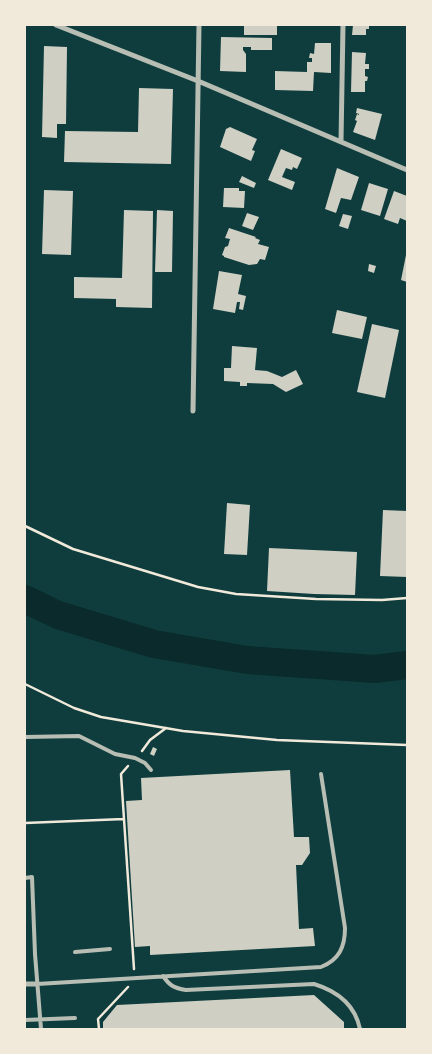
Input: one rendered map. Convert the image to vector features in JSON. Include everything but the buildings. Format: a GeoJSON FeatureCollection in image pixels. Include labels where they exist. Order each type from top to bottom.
{"type":"FeatureCollection","features":[{"type":"Feature","properties":{"kind":"street"},"geometry":{"type":"LineString","coordinates":[[56,25],[198,81],[407,170]]}},
{"type":"Feature","properties":{"kind":"street"},"geometry":{"type":"LineString","coordinates":[[193,410],[199,25]]}},
{"type":"Feature","properties":{"kind":"street"},"geometry":{"type":"LineString","coordinates":[[341,142],[343,25]]}},
{"type":"Feature","properties":{"kind":"street"},"geometry":{"type":"LineString","coordinates":[[25,984],[37,984]]}},
{"type":"Feature","properties":{"kind":"lane"},"geometry":{"type":"LineString","coordinates":[[25,737],[79,736],[116,754],[135,758],[145,763],[151,770]]}},
{"type":"Feature","properties":{"kind":"lane"},"geometry":{"type":"LineString","coordinates":[[37,984],[321,967],[335,959],[344,945],[346,928],[321,774]]}},
{"type":"Feature","properties":{"kind":"lane"},"geometry":{"type":"LineString","coordinates":[[25,878],[32,877],[41,1029]]}},
{"type":"Feature","properties":{"kind":"lane"},"geometry":{"type":"LineString","coordinates":[[76,952],[110,948]]}},
{"type":"Feature","properties":{"kind":"lane"},"geometry":{"type":"LineString","coordinates":[[163,976],[174,988],[186,990],[314,984],[321,986],[347,1002],[358,1018],[360,1029]]}},
{"type":"Feature","properties":{"kind":"lane"},"geometry":{"type":"LineString","coordinates":[[25,1020],[75,1018]]}},
{"type":"Feature","properties":{"kind":"path"},"geometry":{"type":"LineString","coordinates":[[25,526],[73,549],[198,587],[236,594],[316,600],[407,598]]}},
{"type":"Feature","properties":{"kind":"path"},"geometry":{"type":"LineString","coordinates":[[25,684],[74,708],[101,717],[166,728],[277,740],[407,745]]}},
{"type":"Feature","properties":{"kind":"path"},"geometry":{"type":"LineString","coordinates":[[134,969],[121,774],[150,740],[166,728]]}},
{"type":"Feature","properties":{"kind":"path"},"geometry":{"type":"LineString","coordinates":[[25,823],[124,819]]}},
{"type":"Feature","properties":{"kind":"path"},"geometry":{"type":"LineString","coordinates":[[99,1029],[98,1019],[129,987]]}},
{"type":"Feature","properties":{"kind":"waterway"},"geometry":{"type":"LineString","coordinates":[[25,599],[58,615],[154,644],[247,660],[375,669],[407,665]]}}]}
